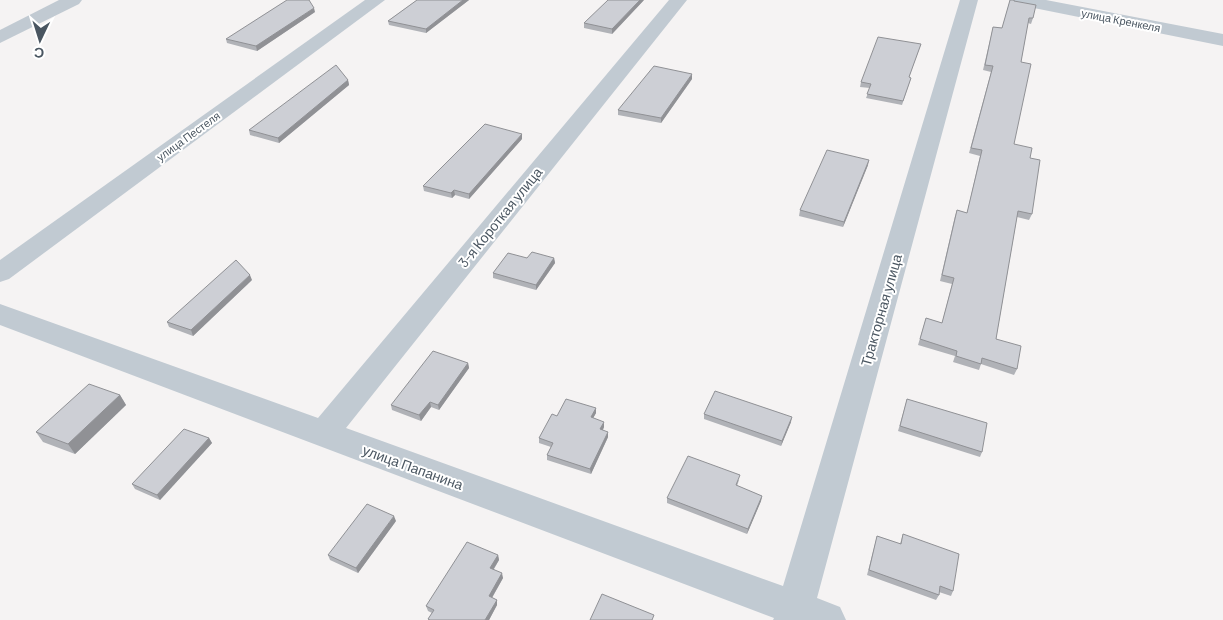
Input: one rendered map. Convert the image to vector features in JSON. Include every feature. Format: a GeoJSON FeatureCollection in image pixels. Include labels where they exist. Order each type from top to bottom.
{"type":"FeatureCollection","features":[{"type":"Feature","properties":{"kind":"street"},"geometry":{"type":"LineString","coordinates":[[0,37],[73,0]]}},
{"type":"Feature","properties":{"kind":"street","name":"улица Пестеля"},"geometry":{"type":"LineString","coordinates":[[0,273],[376,0]]}},
{"type":"Feature","properties":{"kind":"street","name":"3-я Короткая улица"},"geometry":{"type":"LineString","coordinates":[[322,434],[678,0]]}},
{"type":"Feature","properties":{"kind":"street","name":"Тракторная улица"},"geometry":{"type":"LineString","coordinates":[[794,614],[970,0]]}},
{"type":"Feature","properties":{"kind":"street","name":"улица Кренкеля"},"geometry":{"type":"LineString","coordinates":[[1019,0],[1223,40]]}},
{"type":"Feature","properties":{"kind":"street","name":"улица Папанина"},"geometry":{"type":"LineString","coordinates":[[0,314],[322,434],[794,614],[827,620]]}},
{"type":"Feature","properties":{"kind":"building"},"geometry":{"type":"Polygon","coordinates":[[[287,0],[309,0],[314,8],[256,46],[226,39],[287,0]]]}},
{"type":"Feature","properties":{"kind":"building"},"geometry":{"type":"Polygon","coordinates":[[[417,0],[463,0],[426,29],[388,21],[417,0]]]}},
{"type":"Feature","properties":{"kind":"building"},"geometry":{"type":"Polygon","coordinates":[[[608,0],[640,0],[612,29],[584,23],[608,0]]]}},
{"type":"Feature","properties":{"kind":"building"},"geometry":{"type":"Polygon","coordinates":[[[1010,0],[1036,5],[1033,18],[1029,18],[1021,62],[1031,64],[1014,144],[1032,148],[1030,158],[1040,160],[1032,214],[1018,211],[996,339],[1021,346],[1017,369],[982,358],[981,364],[956,356],[957,351],[920,339],[926,318],[942,323],[954,278],[942,275],[957,210],[967,213],[982,150],[971,148],[993,66],[985,65],[993,27],[1002,28],[1010,0]]]}},
{"type":"Feature","properties":{"kind":"building"},"geometry":{"type":"Polygon","coordinates":[[[878,37],[921,44],[909,77],[911,78],[903,101],[867,94],[871,84],[861,82],[878,37]]]}},
{"type":"Feature","properties":{"kind":"building"},"geometry":{"type":"Polygon","coordinates":[[[336,65],[348,80],[278,138],[249,130],[336,65]]]}},
{"type":"Feature","properties":{"kind":"building"},"geometry":{"type":"Polygon","coordinates":[[[654,66],[692,74],[661,118],[618,110],[654,66]]]}},
{"type":"Feature","properties":{"kind":"building"},"geometry":{"type":"Polygon","coordinates":[[[485,124],[522,134],[469,194],[454,190],[451,193],[423,186],[485,124]]]}},
{"type":"Feature","properties":{"kind":"building"},"geometry":{"type":"Polygon","coordinates":[[[827,150],[869,160],[844,222],[800,210],[827,150]]]}},
{"type":"Feature","properties":{"kind":"building"},"geometry":{"type":"Polygon","coordinates":[[[532,252],[554,258],[536,285],[493,273],[508,253],[527,258],[532,252]]]}},
{"type":"Feature","properties":{"kind":"building"},"geometry":{"type":"Polygon","coordinates":[[[236,260],[250,275],[191,330],[167,322],[236,260]]]}},
{"type":"Feature","properties":{"kind":"building"},"geometry":{"type":"Polygon","coordinates":[[[433,351],[468,363],[438,405],[430,402],[419,415],[391,405],[433,351]]]}},
{"type":"Feature","properties":{"kind":"building"},"geometry":{"type":"Polygon","coordinates":[[[89,384],[120,395],[68,444],[36,432],[89,384]]]}},
{"type":"Feature","properties":{"kind":"building"},"geometry":{"type":"Polygon","coordinates":[[[715,391],[792,417],[782,441],[704,414],[715,391]]]}},
{"type":"Feature","properties":{"kind":"building"},"geometry":{"type":"Polygon","coordinates":[[[566,399],[596,408],[591,417],[604,422],[600,429],[608,432],[590,469],[547,455],[553,443],[539,438],[552,414],[557,416],[566,399]]]}},
{"type":"Feature","properties":{"kind":"building"},"geometry":{"type":"Polygon","coordinates":[[[907,399],[987,423],[982,452],[900,426],[907,399]]]}},
{"type":"Feature","properties":{"kind":"building"},"geometry":{"type":"Polygon","coordinates":[[[184,429],[209,438],[157,495],[132,484],[184,429]]]}},
{"type":"Feature","properties":{"kind":"building"},"geometry":{"type":"Polygon","coordinates":[[[688,456],[740,475],[736,485],[762,496],[748,529],[667,498],[688,456]]]}},
{"type":"Feature","properties":{"kind":"building"},"geometry":{"type":"Polygon","coordinates":[[[367,504],[394,516],[356,568],[328,555],[367,504]]]}},
{"type":"Feature","properties":{"kind":"building"},"geometry":{"type":"Polygon","coordinates":[[[903,534],[959,554],[953,591],[940,586],[939,595],[869,570],[877,536],[901,544],[903,534]]]}},
{"type":"Feature","properties":{"kind":"building"},"geometry":{"type":"Polygon","coordinates":[[[467,542],[498,555],[490,568],[502,573],[489,596],[497,600],[485,620],[430,620],[428,619],[434,610],[426,606],[467,542]]]}},
{"type":"Feature","properties":{"kind":"building"},"geometry":{"type":"Polygon","coordinates":[[[602,594],[654,615],[652,620],[590,620],[602,594]]]}}]}
